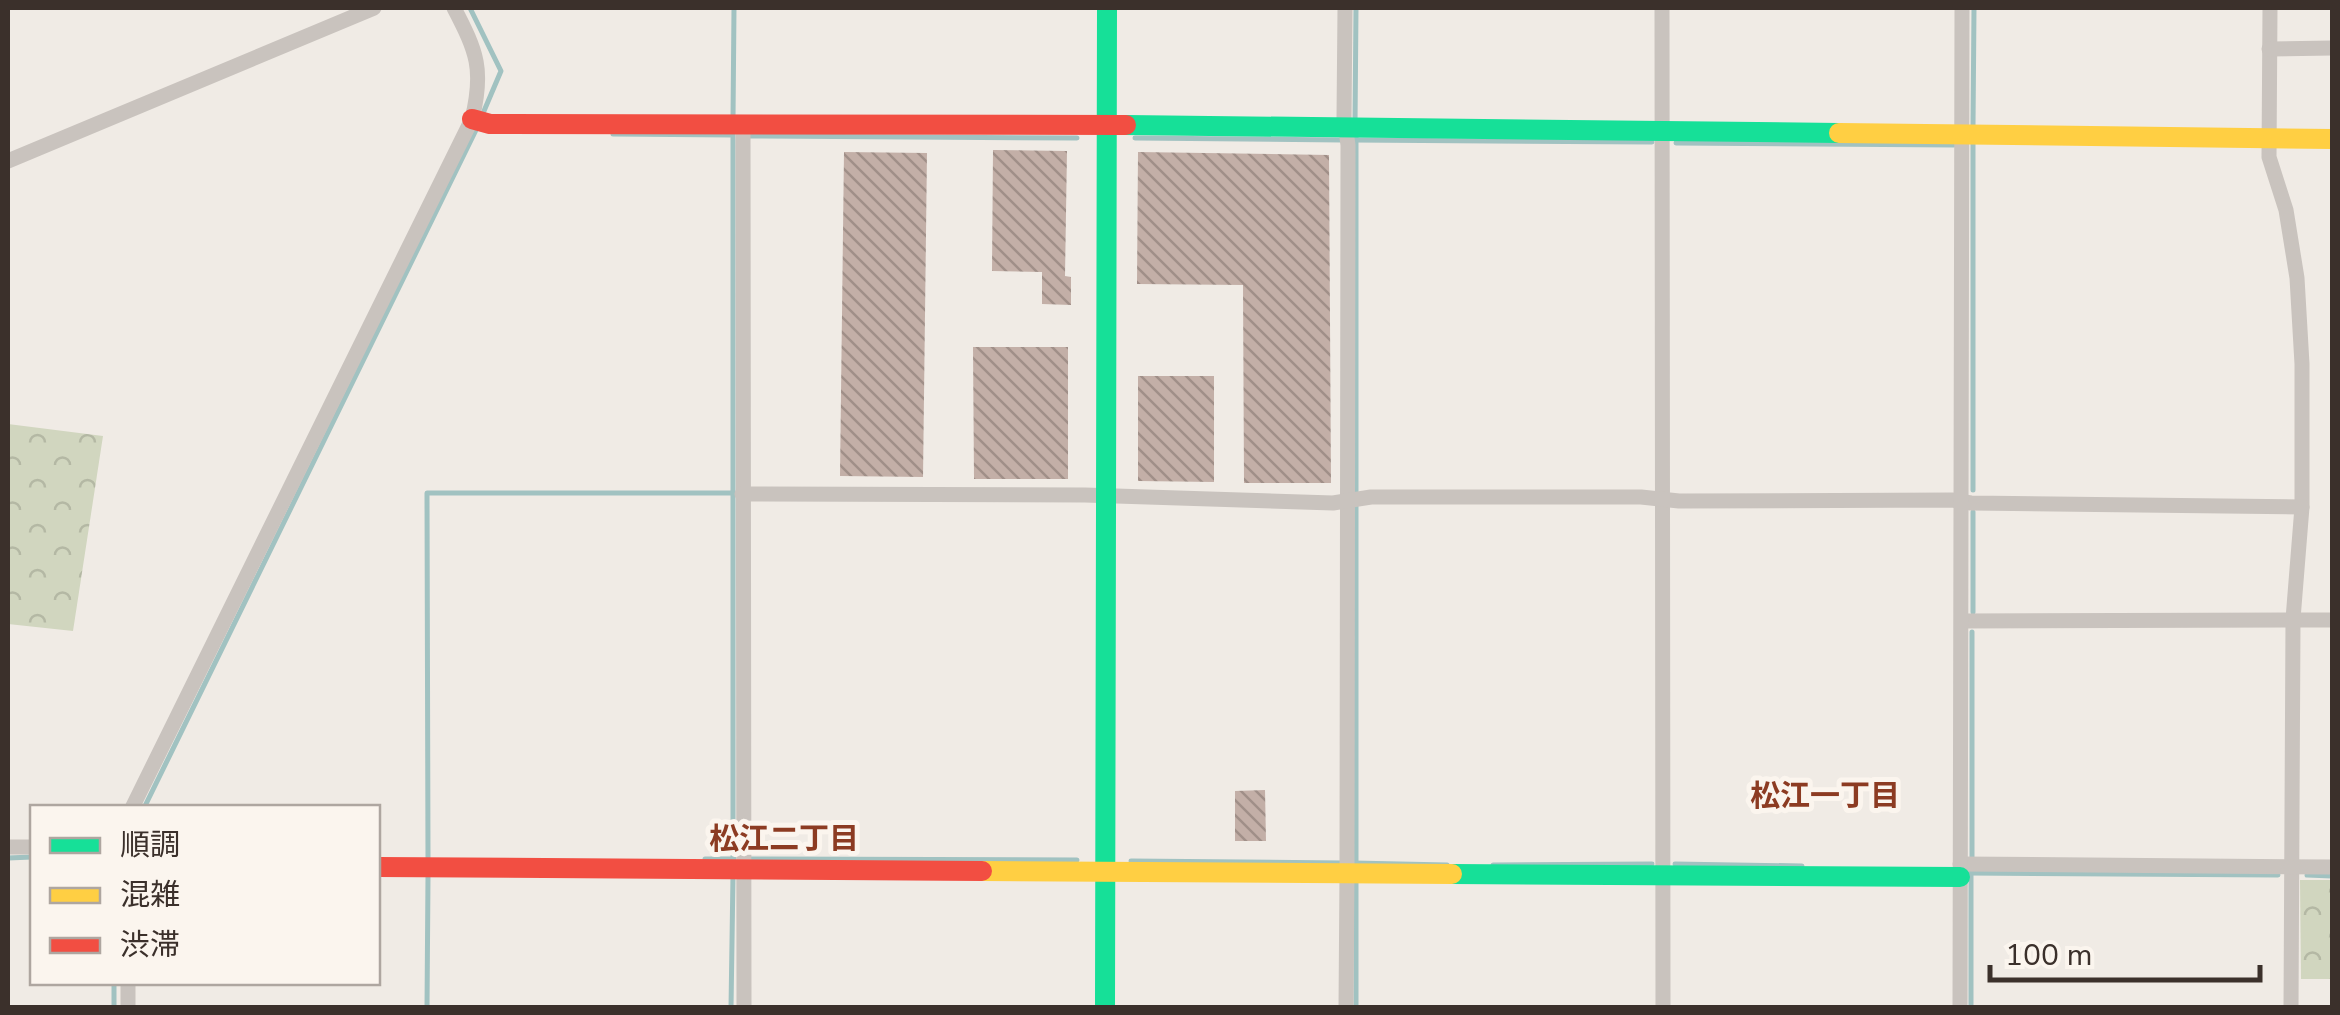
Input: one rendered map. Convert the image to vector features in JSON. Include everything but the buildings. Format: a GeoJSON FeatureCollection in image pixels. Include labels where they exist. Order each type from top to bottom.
{"type":"FeatureCollection","features":[{"type":"Feature","properties":{"kind":"street"},"geometry":{"type":"LineString","coordinates":[[8,161],[374,8]]}},
{"type":"Feature","properties":{"kind":"street"},"geometry":{"type":"LineString","coordinates":[[134,805],[480,122],[475,47],[454,8]]}},
{"type":"Feature","properties":{"kind":"street"},"geometry":{"type":"LineString","coordinates":[[1105,1008],[1107,8]]}},
{"type":"Feature","properties":{"kind":"street"},"geometry":{"type":"LineString","coordinates":[[1345,8],[1351,133],[1355,499],[1346,1008]]}},
{"type":"Feature","properties":{"kind":"street"},"geometry":{"type":"LineString","coordinates":[[1662,8],[1663,1008]]}},
{"type":"Feature","properties":{"kind":"street"},"geometry":{"type":"LineString","coordinates":[[1960,1008],[1962,8]]}},
{"type":"Feature","properties":{"kind":"street"},"geometry":{"type":"LineString","coordinates":[[2270,8],[2269,158],[2286,210],[2297,278],[2302,364],[2302,507],[2293,620],[2290,1008]]}},
{"type":"Feature","properties":{"kind":"street"},"geometry":{"type":"LineString","coordinates":[[2269,49],[2332,48]]}},
{"type":"Feature","properties":{"kind":"street"},"geometry":{"type":"LineString","coordinates":[[480,122],[738,128],[1106,126],[1351,133],[1662,130],[2332,139]]}},
{"type":"Feature","properties":{"kind":"street"},"geometry":{"type":"LineString","coordinates":[[738,128],[742,494],[739,864],[744,1008]]}},
{"type":"Feature","properties":{"kind":"street"},"geometry":{"type":"LineString","coordinates":[[742,494],[1106,496],[1333,503],[1355,499],[1663,498],[1760,502],[1774,498],[2302,507]]}},
{"type":"Feature","properties":{"kind":"street"},"geometry":{"type":"LineString","coordinates":[[1962,621],[2332,620]]}},
{"type":"Feature","properties":{"kind":"street"},"geometry":{"type":"LineString","coordinates":[[380,868],[739,864],[1106,873],[1351,869],[1663,876],[2332,866]]}},
{"type":"Feature","properties":{"kind":"green space"},"geometry":{"type":"Polygon","coordinates":[[[8,424],[103,436],[73,631],[8,624],[8,424]]]}},
{"type":"Feature","properties":{"kind":"green space"},"geometry":{"type":"Polygon","coordinates":[[[2300,880],[2332,880],[2332,979],[2301,979],[2300,880]]]}},
{"type":"Feature","properties":{"kind":"waterway"},"geometry":{"type":"LineString","coordinates":[[470,8],[501,71],[481,118]]}},
{"type":"Feature","properties":{"kind":"waterway"},"geometry":{"type":"LineString","coordinates":[[733,119],[734,8]]}},
{"type":"Feature","properties":{"kind":"waterway"},"geometry":{"type":"LineString","coordinates":[[1355,124],[1356,8]]}},
{"type":"Feature","properties":{"kind":"waterway"},"geometry":{"type":"LineString","coordinates":[[1973,126],[1974,8]]}},
{"type":"Feature","properties":{"kind":"waterway"},"geometry":{"type":"LineString","coordinates":[[145,805],[477,128]]}},
{"type":"Feature","properties":{"kind":"waterway"},"geometry":{"type":"LineString","coordinates":[[733,130],[733,864]]}},
{"type":"Feature","properties":{"kind":"waterway"},"geometry":{"type":"LineString","coordinates":[[613,134],[732,135]]}},
{"type":"Feature","properties":{"kind":"waterway"},"geometry":{"type":"LineString","coordinates":[[1356,135],[1356,869]]}},
{"type":"Feature","properties":{"kind":"waterway"},"geometry":{"type":"LineString","coordinates":[[748,136],[1077,138]]}},
{"type":"Feature","properties":{"kind":"waterway"},"geometry":{"type":"LineString","coordinates":[[1135,138],[1342,140]]}},
{"type":"Feature","properties":{"kind":"waterway"},"geometry":{"type":"LineString","coordinates":[[1353,140],[1652,142]]}},
{"type":"Feature","properties":{"kind":"waterway"},"geometry":{"type":"LineString","coordinates":[[1973,140],[1973,490]]}},
{"type":"Feature","properties":{"kind":"waterway"},"geometry":{"type":"LineString","coordinates":[[1676,143],[1954,145]]}},
{"type":"Feature","properties":{"kind":"waterway"},"geometry":{"type":"LineString","coordinates":[[428,860],[427,493],[732,493]]}},
{"type":"Feature","properties":{"kind":"waterway"},"geometry":{"type":"LineString","coordinates":[[1973,512],[1973,612]]}},
{"type":"Feature","properties":{"kind":"waterway"},"geometry":{"type":"LineString","coordinates":[[1972,632],[1972,857]]}},
{"type":"Feature","properties":{"kind":"waterway"},"geometry":{"type":"LineString","coordinates":[[8,858],[30,857]]}},
{"type":"Feature","properties":{"kind":"waterway"},"geometry":{"type":"LineString","coordinates":[[705,859],[734,859]]}},
{"type":"Feature","properties":{"kind":"waterway"},"geometry":{"type":"LineString","coordinates":[[745,859],[1077,860]]}},
{"type":"Feature","properties":{"kind":"waterway"},"geometry":{"type":"LineString","coordinates":[[1131,861],[1342,863]]}},
{"type":"Feature","properties":{"kind":"waterway"},"geometry":{"type":"LineString","coordinates":[[1353,863],[1447,865]]}},
{"type":"Feature","properties":{"kind":"waterway"},"geometry":{"type":"LineString","coordinates":[[1493,865],[1652,864]]}},
{"type":"Feature","properties":{"kind":"waterway"},"geometry":{"type":"LineString","coordinates":[[1675,864],[1802,866]]}},
{"type":"Feature","properties":{"kind":"waterway"},"geometry":{"type":"LineString","coordinates":[[1968,873],[2278,875]]}},
{"type":"Feature","properties":{"kind":"waterway"},"geometry":{"type":"LineString","coordinates":[[1971,873],[1971,1008]]}},
{"type":"Feature","properties":{"kind":"waterway"},"geometry":{"type":"LineString","coordinates":[[731,1008],[733,875]]}},
{"type":"Feature","properties":{"kind":"waterway"},"geometry":{"type":"LineString","coordinates":[[2307,875],[2332,876]]}},
{"type":"Feature","properties":{"kind":"waterway"},"geometry":{"type":"LineString","coordinates":[[427,1008],[428,876]]}},
{"type":"Feature","properties":{"kind":"waterway"},"geometry":{"type":"LineString","coordinates":[[1356,880],[1356,1008]]}},
{"type":"Feature","properties":{"kind":"waterway"},"geometry":{"type":"LineString","coordinates":[[114,985],[114,1008]]}},
{"type":"Feature","properties":{"kind":"traffic: fast"},"geometry":{"type":"LineString","coordinates":[[1105,1008],[1107,8]]}},
{"type":"Feature","properties":{"kind":"traffic: fast"},"geometry":{"type":"LineString","coordinates":[[1126,125],[1839,133]]}},
{"type":"Feature","properties":{"kind":"traffic: fast"},"geometry":{"type":"LineString","coordinates":[[1452,874],[1960,877]]}},
{"type":"Feature","properties":{"kind":"traffic: slow"},"geometry":{"type":"LineString","coordinates":[[1839,133],[2332,139]]}},
{"type":"Feature","properties":{"kind":"traffic: slow"},"geometry":{"type":"LineString","coordinates":[[982,871],[1452,874]]}},
{"type":"Feature","properties":{"kind":"traffic: jam"},"geometry":{"type":"LineString","coordinates":[[472,119],[490,124],[1126,125]]}},
{"type":"Feature","properties":{"kind":"traffic: jam"},"geometry":{"type":"LineString","coordinates":[[380,867],[982,871]]}},
{"type":"Feature","properties":{"kind":"district","name":"松江一丁目"},"geometry":{"type":"Point","coordinates":[1825,796]}},
{"type":"Feature","properties":{"kind":"district","name":"松江二丁目"},"geometry":{"type":"Point","coordinates":[784,839]}}]}
